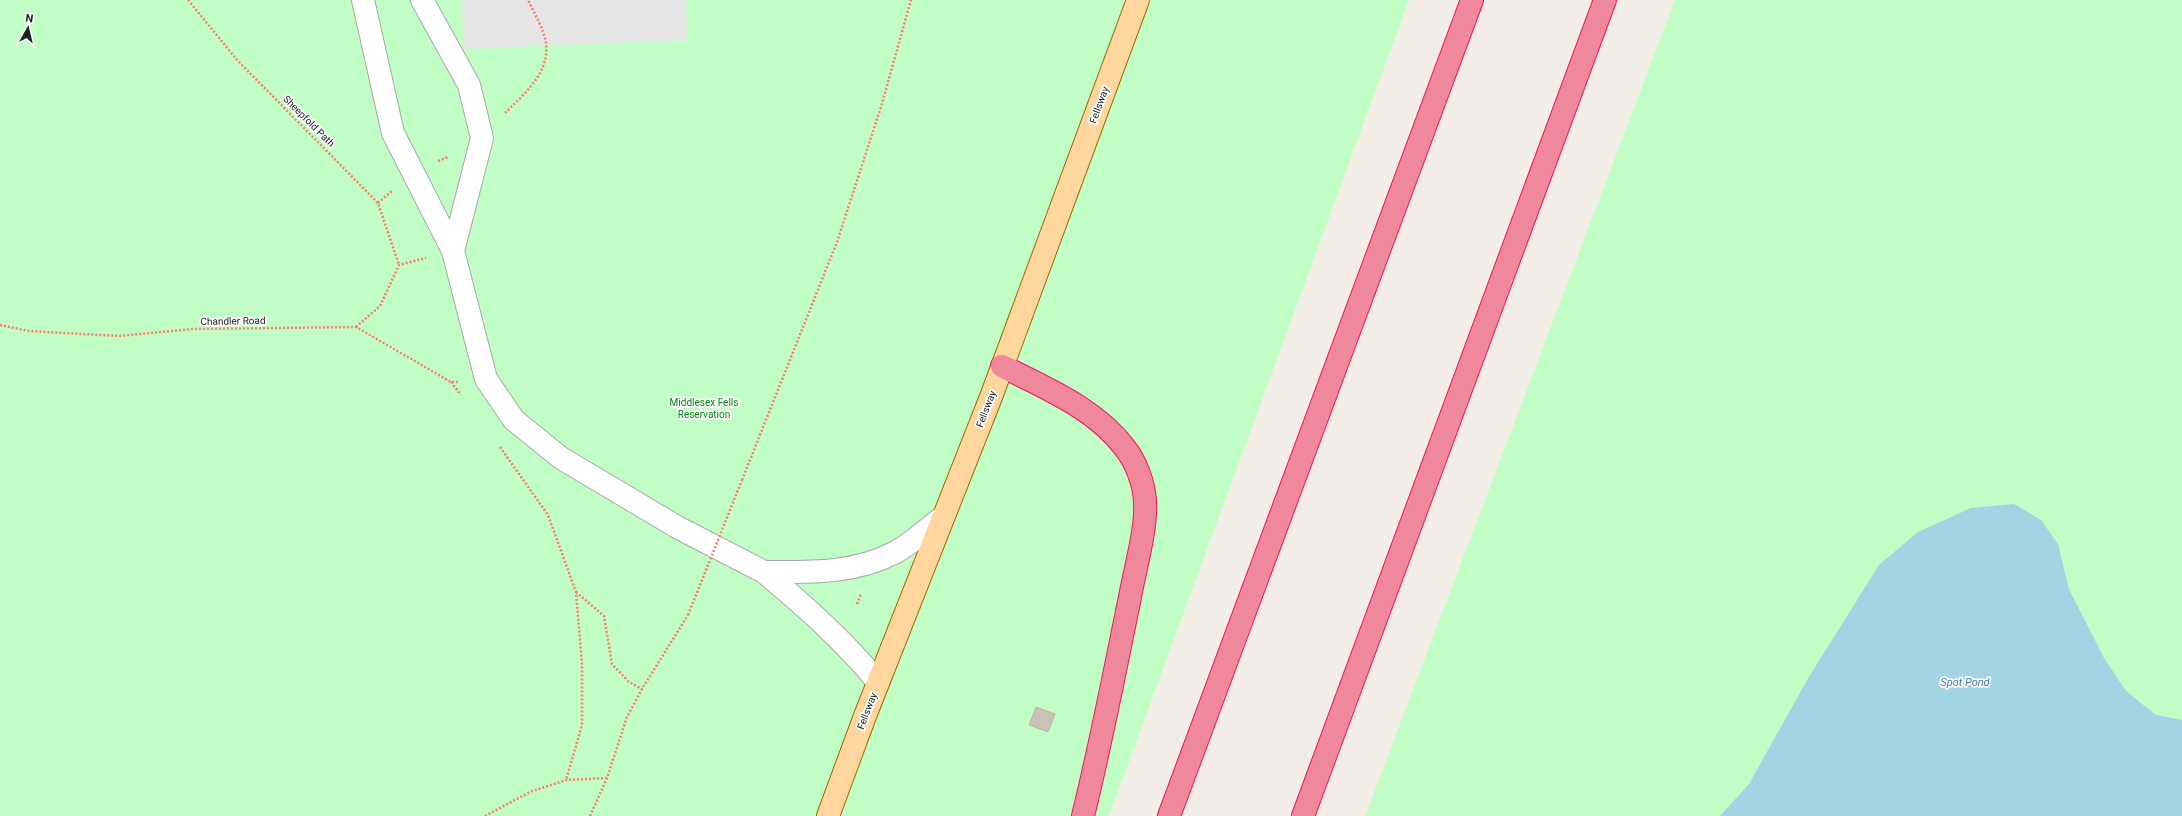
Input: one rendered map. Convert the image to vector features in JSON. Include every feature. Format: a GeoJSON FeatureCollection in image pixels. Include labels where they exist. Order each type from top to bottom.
{"type":"FeatureCollection","features":[{"type":"Feature","properties":{"kind":"highway"},"geometry":{"type":"LineString","coordinates":[[1169,816],[1472,0]]}},
{"type":"Feature","properties":{"kind":"highway"},"geometry":{"type":"LineString","coordinates":[[1303,816],[1605,0]]}},
{"type":"Feature","properties":{"kind":"highway"},"geometry":{"type":"LineString","coordinates":[[1002,366],[1055,392],[1096,420],[1125,448],[1135,465],[1142,483],[1145,502],[1140,542],[1113,684],[1083,816]]}},
{"type":"Feature","properties":{"kind":"main road","name":"Fellsway"},"geometry":{"type":"LineString","coordinates":[[828,816],[878,682],[1002,366],[1138,0]]}},
{"type":"Feature","properties":{"kind":"lane"},"geometry":{"type":"LineString","coordinates":[[363,0],[393,132],[453,251],[486,379],[514,420],[561,458],[677,527],[764,572],[810,610],[852,650],[878,682]]}},
{"type":"Feature","properties":{"kind":"lane"},"geometry":{"type":"LineString","coordinates":[[422,0],[469,85],[482,138],[453,251]]}},
{"type":"Feature","properties":{"kind":"lane"},"geometry":{"type":"LineString","coordinates":[[764,572],[834,571],[875,561],[895,552],[943,517]]}},
{"type":"Feature","properties":{"kind":"path","name":"Sheepfold Path"},"geometry":{"type":"LineString","coordinates":[[188,0],[238,61],[378,203],[399,265],[380,306],[356,327]]}},
{"type":"Feature","properties":{"kind":"path"},"geometry":{"type":"LineString","coordinates":[[482,138],[526,94],[546,62],[546,42],[528,0]]}},
{"type":"Feature","properties":{"kind":"path"},"geometry":{"type":"LineString","coordinates":[[590,816],[607,778],[626,717],[642,688],[688,614],[837,242],[881,107],[911,0]]}},
{"type":"Feature","properties":{"kind":"path","name":"Chandler Road"},"geometry":{"type":"LineString","coordinates":[[0,326],[29,332],[118,336],[192,329],[356,327]]}},
{"type":"Feature","properties":{"kind":"path"},"geometry":{"type":"LineString","coordinates":[[356,327],[451,382],[465,400]]}},
{"type":"Feature","properties":{"kind":"path"},"geometry":{"type":"LineString","coordinates":[[498,443],[548,515],[576,592],[582,665],[582,726],[566,780]]}},
{"type":"Feature","properties":{"kind":"path"},"geometry":{"type":"LineString","coordinates":[[576,592],[604,616],[612,664],[629,682],[642,688]]}},
{"type":"Feature","properties":{"kind":"path"},"geometry":{"type":"LineString","coordinates":[[857,604],[861,594]]}},
{"type":"Feature","properties":{"kind":"path"},"geometry":{"type":"LineString","coordinates":[[485,816],[530,792],[566,780],[607,778]]}},
{"type":"Feature","properties":{"kind":"green space","name":"Middlesex Fells Reservation"},"geometry":{"type":"Polygon","coordinates":[[[0,0],[1409,0],[1109,816],[0,816],[0,0]]]}},
{"type":"Feature","properties":{"kind":"green space"},"geometry":{"type":"Polygon","coordinates":[[[1675,0],[2182,0],[2182,816],[1365,816],[1675,0]]]}},
{"type":"Feature","properties":{"kind":"shaded area"},"geometry":{"type":"Polygon","coordinates":[[[461,0],[686,0],[688,40],[464,49],[461,0]]]}},
{"type":"Feature","properties":{"kind":"water","name":"Spot Pond"},"geometry":{"type":"Polygon","coordinates":[[[2014,504],[2041,520],[2058,544],[2069,589],[2104,658],[2126,691],[2156,715],[2182,720],[2182,816],[1720,816],[1749,784],[1807,680],[1879,565],[1918,532],[1971,508],[2014,504]]]}},
{"type":"Feature","properties":{"kind":"building"},"geometry":{"type":"Polygon","coordinates":[[[1036,707],[1055,714],[1048,732],[1029,725],[1036,707]]]}}]}
